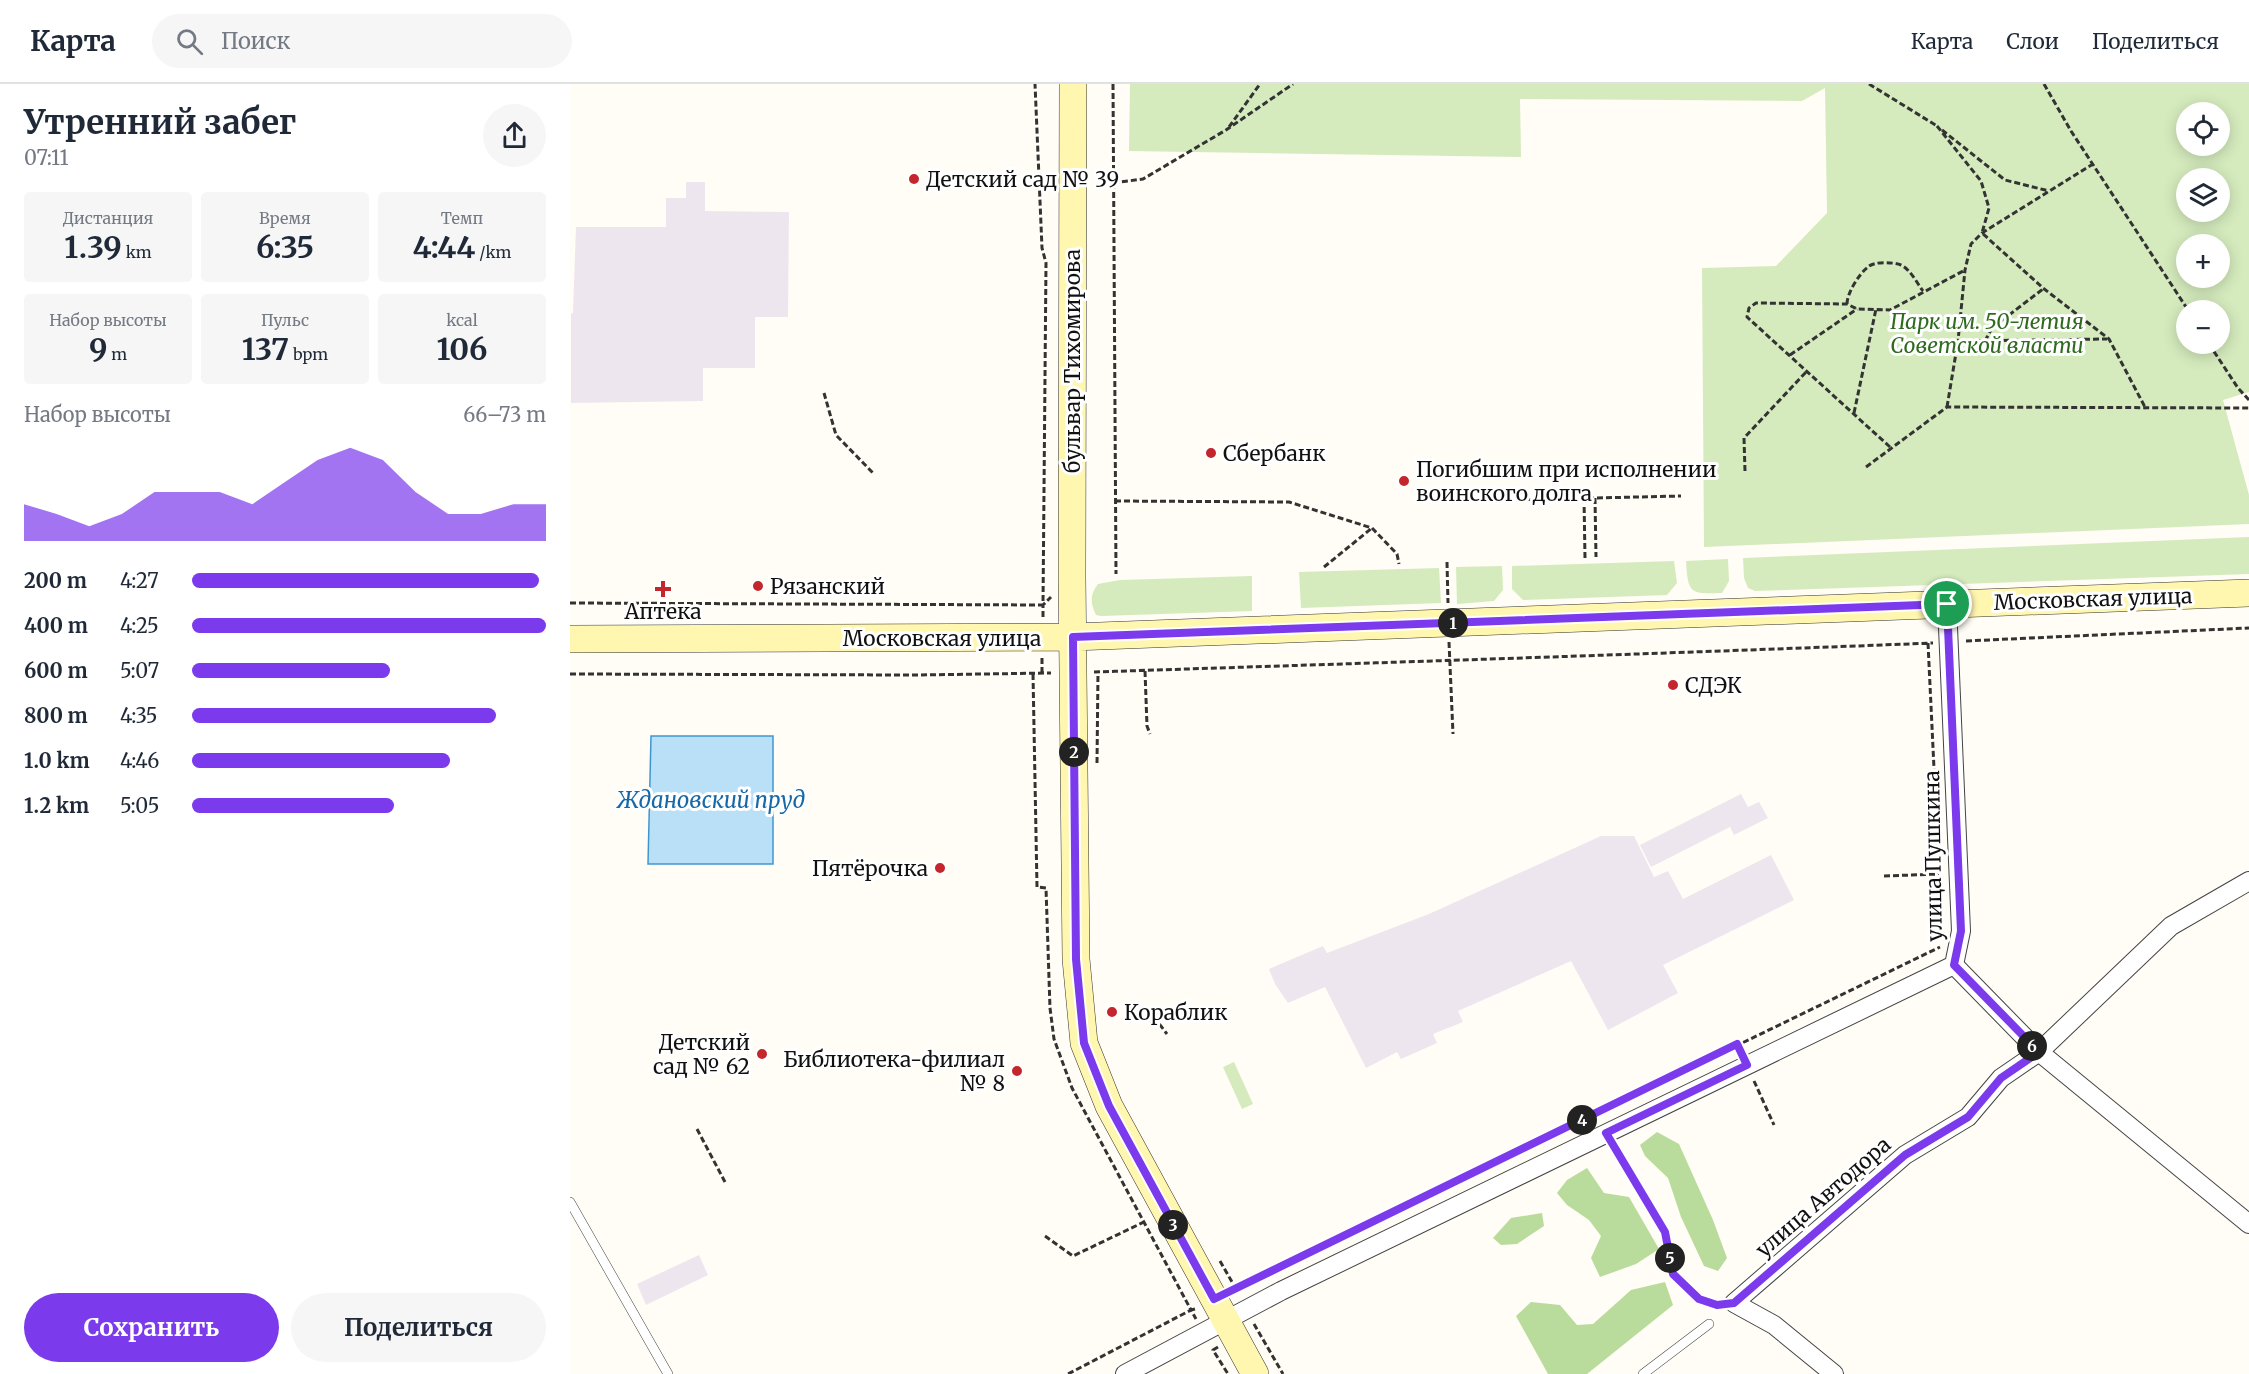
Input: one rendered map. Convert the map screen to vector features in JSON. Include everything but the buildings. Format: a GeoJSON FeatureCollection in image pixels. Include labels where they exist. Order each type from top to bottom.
{"type":"FeatureCollection","features":[{"type":"Feature","properties":{"kind":"main road","name":"бульвар Тихомирова"},"geometry":{"type":"LineString","coordinates":[[1073,84],[1071,543],[1073,637],[1086,672],[1076,959],[1084,1043],[1109,1106],[1222,1306],[1255,1374]]}},
{"type":"Feature","properties":{"kind":"main road","name":"Московская улица"},"geometry":{"type":"LineString","coordinates":[[570,639],[1073,637],[2249,592]]}},
{"type":"Feature","properties":{"kind":"street","name":"улица Пушкина"},"geometry":{"type":"LineString","coordinates":[[1947,604],[1961,931],[1954,965],[2039,1052],[2249,1224]]}},
{"type":"Feature","properties":{"kind":"street","name":"улица Автодора"},"geometry":{"type":"LineString","coordinates":[[1734,1303],[1905,1155],[1968,1117],[2001,1078],[2039,1052],[2171,926],[2249,881]]}},
{"type":"Feature","properties":{"kind":"street"},"geometry":{"type":"LineString","coordinates":[[1125,1374],[1222,1306],[1606,1133],[1954,965]]}},
{"type":"Feature","properties":{"kind":"street"},"geometry":{"type":"LineString","coordinates":[[1734,1303],[1774,1325],[1834,1374]]}},
{"type":"Feature","properties":{"kind":"lane"},"geometry":{"type":"LineString","coordinates":[[1606,1133],[1665,1232],[1673,1274],[1699,1299],[1717,1305],[1734,1303]]}},
{"type":"Feature","properties":{"kind":"lane"},"geometry":{"type":"LineString","coordinates":[[570,1202],[668,1374]]}},
{"type":"Feature","properties":{"kind":"lane"},"geometry":{"type":"LineString","coordinates":[[1642,1374],[1709,1324]]}},
{"type":"Feature","properties":{"kind":"path"},"geometry":{"type":"LineString","coordinates":[[570,603],[1043,605],[1046,263],[1042,248],[1035,84]]}},
{"type":"Feature","properties":{"kind":"path"},"geometry":{"type":"LineString","coordinates":[[1113,84],[1116,574]]}},
{"type":"Feature","properties":{"kind":"path"},"geometry":{"type":"LineString","coordinates":[[1226,130],[1260,84]]}},
{"type":"Feature","properties":{"kind":"path"},"geometry":{"type":"LineString","coordinates":[[1113,183],[1143,179],[1226,130],[1293,84]]}},
{"type":"Feature","properties":{"kind":"path"},"geometry":{"type":"LineString","coordinates":[[1869,84],[1937,126],[2005,180],[2050,191]]}},
{"type":"Feature","properties":{"kind":"path"},"geometry":{"type":"LineString","coordinates":[[2044,84],[2181,300]]}},
{"type":"Feature","properties":{"kind":"path"},"geometry":{"type":"LineString","coordinates":[[1937,126],[1982,181],[1989,208],[1982,233]]}},
{"type":"Feature","properties":{"kind":"path"},"geometry":{"type":"LineString","coordinates":[[1947,407],[1958,341],[1965,270],[1971,244],[1982,233],[2093,164]]}},
{"type":"Feature","properties":{"kind":"path"},"geometry":{"type":"LineString","coordinates":[[1982,233],[2043,288],[2109,339],[2146,409]]}},
{"type":"Feature","properties":{"kind":"path"},"geometry":{"type":"LineString","coordinates":[[1847,304],[1847,295],[1868,266],[1876,263],[1899,264],[1906,268],[1923,291]]}},
{"type":"Feature","properties":{"kind":"path"},"geometry":{"type":"LineString","coordinates":[[1890,447],[1747,317],[1749,308],[1755,303],[1847,304],[1857,309],[1890,310],[1965,270]]}},
{"type":"Feature","properties":{"kind":"path"},"geometry":{"type":"LineString","coordinates":[[1984,340],[1992,328],[2043,288]]}},
{"type":"Feature","properties":{"kind":"path"},"geometry":{"type":"LineString","coordinates":[[1790,355],[1857,309]]}},
{"type":"Feature","properties":{"kind":"path"},"geometry":{"type":"LineString","coordinates":[[1854,414],[1876,309]]}},
{"type":"Feature","properties":{"kind":"path"},"geometry":{"type":"LineString","coordinates":[[1958,341],[2109,339]]}},
{"type":"Feature","properties":{"kind":"path"},"geometry":{"type":"LineString","coordinates":[[2216,354],[2238,388],[2249,400]]}},
{"type":"Feature","properties":{"kind":"path"},"geometry":{"type":"LineString","coordinates":[[1745,471],[1744,438],[1807,371]]}},
{"type":"Feature","properties":{"kind":"path"},"geometry":{"type":"LineString","coordinates":[[824,393],[836,435],[874,474]]}},
{"type":"Feature","properties":{"kind":"path"},"geometry":{"type":"LineString","coordinates":[[1866,467],[1947,407],[2249,408]]}},
{"type":"Feature","properties":{"kind":"path"},"geometry":{"type":"LineString","coordinates":[[1507,500],[1681,496]]}},
{"type":"Feature","properties":{"kind":"path"},"geometry":{"type":"LineString","coordinates":[[1584,498],[1586,558]]}},
{"type":"Feature","properties":{"kind":"path"},"geometry":{"type":"LineString","coordinates":[[1595,498],[1596,557]]}},
{"type":"Feature","properties":{"kind":"path"},"geometry":{"type":"LineString","coordinates":[[1115,501],[1289,502],[1372,528],[1397,554],[1399,564]]}},
{"type":"Feature","properties":{"kind":"path"},"geometry":{"type":"LineString","coordinates":[[1324,567],[1372,528]]}},
{"type":"Feature","properties":{"kind":"path"},"geometry":{"type":"LineString","coordinates":[[1447,562],[1453,734]]}},
{"type":"Feature","properties":{"kind":"path"},"geometry":{"type":"LineString","coordinates":[[570,674],[915,675],[1145,671],[1928,643],[2249,628]]}},
{"type":"Feature","properties":{"kind":"path"},"geometry":{"type":"LineString","coordinates":[[1222,1306],[1737,1044],[1942,946],[1928,643]]}},
{"type":"Feature","properties":{"kind":"path"},"geometry":{"type":"LineString","coordinates":[[1145,671],[1147,726],[1150,734]]}},
{"type":"Feature","properties":{"kind":"path"},"geometry":{"type":"LineString","coordinates":[[1086,672],[1097,768]]}},
{"type":"Feature","properties":{"kind":"path"},"geometry":{"type":"LineString","coordinates":[[1884,876],[1939,874]]}},
{"type":"Feature","properties":{"kind":"path"},"geometry":{"type":"LineString","coordinates":[[1154,1017],[1167,1034]]}},
{"type":"Feature","properties":{"kind":"path"},"geometry":{"type":"LineString","coordinates":[[1737,1044],[1774,1125]]}},
{"type":"Feature","properties":{"kind":"path"},"geometry":{"type":"LineString","coordinates":[[697,1129],[724,1182]]}},
{"type":"Feature","properties":{"kind":"path"},"geometry":{"type":"LineString","coordinates":[[1045,1236],[1073,1256],[1144,1222]]}},
{"type":"Feature","properties":{"kind":"path"},"geometry":{"type":"LineString","coordinates":[[1219,1258],[1222,1306],[1283,1374]]}},
{"type":"Feature","properties":{"kind":"shaded area"},"geometry":{"type":"Polygon","coordinates":[[[686,182],[705,182],[705,211],[789,212],[788,317],[755,317],[755,368],[703,368],[703,401],[571,403],[571,314],[573,313],[576,227],[666,227],[666,198],[686,198],[686,182]]]}},
{"type":"Feature","properties":{"kind":"shaded area"},"geometry":{"type":"Polygon","coordinates":[[[1741,794],[1748,807],[1759,802],[1768,818],[1734,835],[1730,827],[1651,867],[1640,845],[1741,794]]]}},
{"type":"Feature","properties":{"kind":"shaded area"},"geometry":{"type":"Polygon","coordinates":[[[1601,836],[1634,836],[1654,877],[1668,871],[1683,899],[1771,855],[1794,900],[1663,965],[1678,993],[1608,1030],[1571,961],[1458,1011],[1463,1022],[1433,1034],[1437,1043],[1401,1059],[1397,1052],[1366,1068],[1325,987],[1288,1003],[1275,984],[1269,969],[1323,946],[1327,953],[1429,914],[1601,836]]]}},
{"type":"Feature","properties":{"kind":"shaded area"},"geometry":{"type":"Polygon","coordinates":[[[699,1255],[708,1275],[646,1305],[637,1284],[699,1255]]]}},
{"type":"Feature","properties":{"kind":"green space","name":"Парк им. 50-летия Советской власти"},"geometry":{"type":"Polygon","coordinates":[[[1130,84],[2249,84],[2249,392],[2223,400],[2249,495],[2249,524],[1704,547],[1702,268],[1776,266],[1827,213],[1825,88],[1802,101],[1520,99],[1521,157],[1129,151],[1130,84]]]}},
{"type":"Feature","properties":{"kind":"green space"},"geometry":{"type":"Polygon","coordinates":[[[2249,537],[2249,574],[1755,591],[1748,588],[1744,578],[1743,558],[2249,537]]]}},
{"type":"Feature","properties":{"kind":"green space"},"geometry":{"type":"Polygon","coordinates":[[[1728,559],[1729,581],[1722,593],[1703,593],[1693,590],[1688,580],[1686,561],[1728,559]]]}},
{"type":"Feature","properties":{"kind":"green space"},"geometry":{"type":"Polygon","coordinates":[[[1674,561],[1677,583],[1667,595],[1523,600],[1512,589],[1512,566],[1674,561]]]}},
{"type":"Feature","properties":{"kind":"green space"},"geometry":{"type":"Polygon","coordinates":[[[1502,566],[1503,590],[1494,601],[1457,604],[1456,567],[1502,566]]]}},
{"type":"Feature","properties":{"kind":"green space"},"geometry":{"type":"Polygon","coordinates":[[[1439,568],[1441,603],[1301,608],[1299,572],[1439,568]]]}},
{"type":"Feature","properties":{"kind":"green space"},"geometry":{"type":"Polygon","coordinates":[[[1252,576],[1252,611],[1101,616],[1096,615],[1092,603],[1093,591],[1098,584],[1120,580],[1252,576]]]}},
{"type":"Feature","properties":{"kind":"green space"},"geometry":{"type":"Polygon","coordinates":[[[1234,1062],[1253,1104],[1242,1109],[1223,1067],[1234,1062]]]}},
{"type":"Feature","properties":{"kind":"green space"},"geometry":{"type":"Polygon","coordinates":[[[1657,1132],[1679,1144],[1713,1220],[1727,1258],[1718,1271],[1704,1266],[1681,1217],[1668,1178],[1645,1156],[1640,1145],[1657,1132]]]}},
{"type":"Feature","properties":{"kind":"green space"},"geometry":{"type":"Polygon","coordinates":[[[1587,1168],[1604,1193],[1629,1197],[1659,1249],[1636,1264],[1600,1277],[1591,1258],[1601,1236],[1589,1220],[1567,1205],[1557,1193],[1567,1180],[1587,1168]]]}},
{"type":"Feature","properties":{"kind":"green space"},"geometry":{"type":"Polygon","coordinates":[[[1542,1213],[1544,1226],[1517,1244],[1501,1245],[1493,1238],[1511,1218],[1542,1213]]]}},
{"type":"Feature","properties":{"kind":"green space"},"geometry":{"type":"Polygon","coordinates":[[[1665,1282],[1673,1305],[1587,1374],[1548,1374],[1516,1316],[1531,1302],[1560,1305],[1577,1325],[1593,1324],[1631,1290],[1665,1282]]]}},
{"type":"Feature","properties":{"kind":"water","name":"Ждановский пруд"},"geometry":{"type":"Polygon","coordinates":[[[651,736],[773,736],[773,864],[648,864],[651,736]]]}},
{"type":"Feature","properties":{"kind":"place","name":"Детский сад № 39"},"geometry":{"type":"Point","coordinates":[914,179]}},
{"type":"Feature","properties":{"kind":"place","name":"Сбербанк"},"geometry":{"type":"Point","coordinates":[1211,453]}},
{"type":"Feature","properties":{"kind":"place","name":"Погибшим при исполнении воинского долга"},"geometry":{"type":"Point","coordinates":[1404,481]}},
{"type":"Feature","properties":{"kind":"place","name":"Рязанский"},"geometry":{"type":"Point","coordinates":[758,586]}},
{"type":"Feature","properties":{"kind":"place","name":"Аптека"},"geometry":{"type":"Point","coordinates":[663,589]}},
{"type":"Feature","properties":{"kind":"place","name":"СДЭК"},"geometry":{"type":"Point","coordinates":[1673,685]}},
{"type":"Feature","properties":{"kind":"place","name":"Пятёрочка"},"geometry":{"type":"Point","coordinates":[940,868]}},
{"type":"Feature","properties":{"kind":"place","name":"Кораблик"},"geometry":{"type":"Point","coordinates":[1112,1012]}},
{"type":"Feature","properties":{"kind":"place","name":"Детский сад № 62"},"geometry":{"type":"Point","coordinates":[762,1054]}},
{"type":"Feature","properties":{"kind":"place","name":"Библиотека-филиал № 8"},"geometry":{"type":"Point","coordinates":[1017,1071]}},
{"type":"Feature","properties":{"kind":"route"},"geometry":{"type":"LineString","coordinates":[[1947,604],[1961,931],[1954,965],[2039,1052],[2001,1078],[1968,1117],[1905,1155],[1734,1303],[1717,1305],[1699,1299],[1673,1274],[1665,1232],[1606,1133],[1747,1065],[1737,1044],[1214,1299],[1109,1106],[1084,1043],[1076,959],[1073,637],[1947,604]]}}]}
